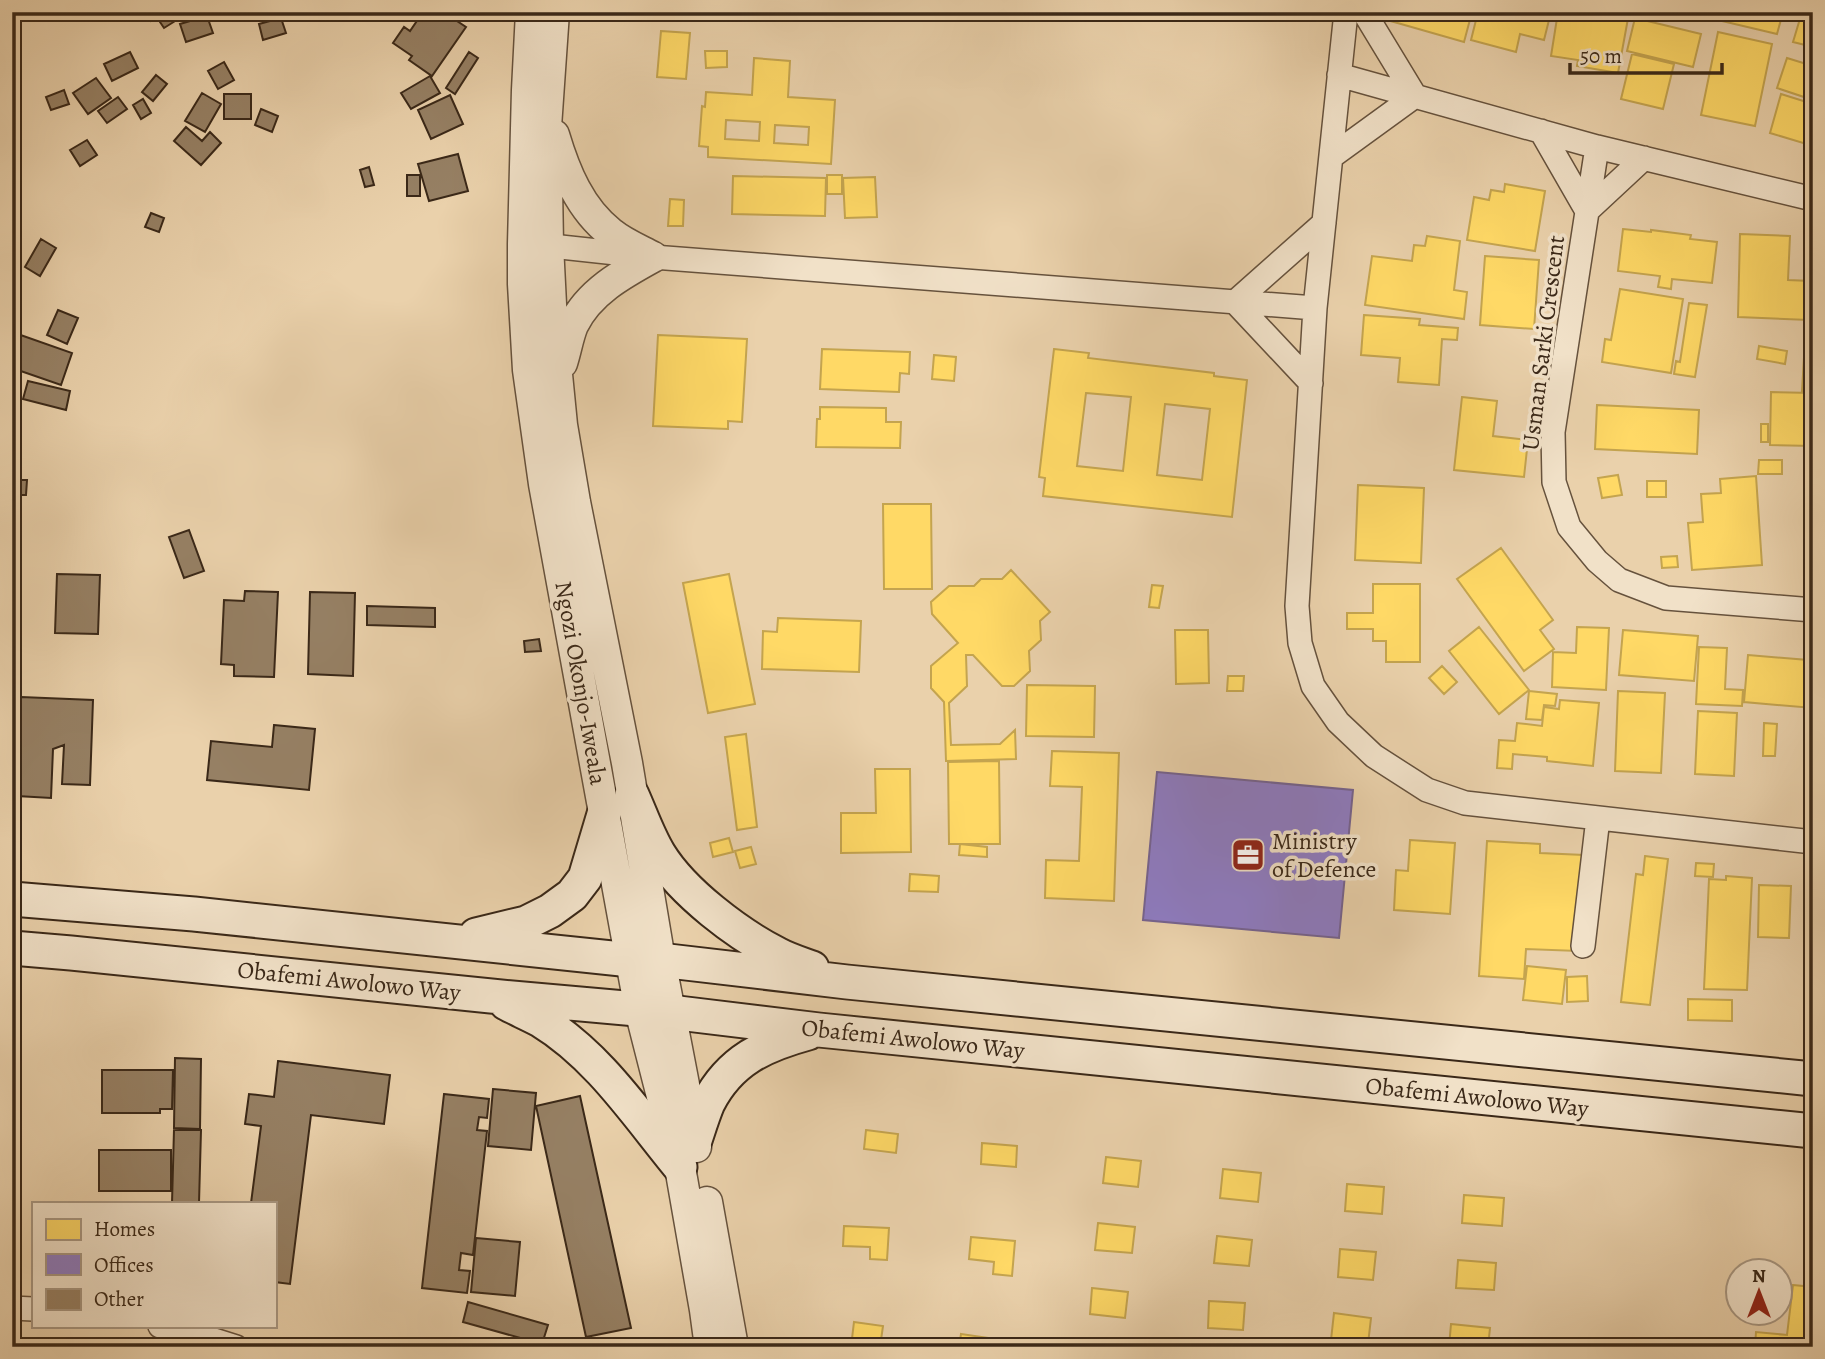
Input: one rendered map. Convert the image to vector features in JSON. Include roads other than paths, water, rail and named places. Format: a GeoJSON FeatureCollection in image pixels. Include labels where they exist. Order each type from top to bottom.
{"type":"FeatureCollection","features":[{"type":"Feature","properties":{"kind":"main road"},"geometry":{"type":"LineString","coordinates":[[451,941],[526,923],[550,911],[572,895],[585,878],[618,803],[678,880],[709,907],[778,955],[847,982]]}},
{"type":"Feature","properties":{"kind":"main road","name":"Obafemi Awolowo Way"},"geometry":{"type":"LineString","coordinates":[[12,899],[194,914],[1813,1079]]}},
{"type":"Feature","properties":{"kind":"main road","name":"Obafemi Awolowo Way"},"geometry":{"type":"LineString","coordinates":[[12,948],[655,1011],[1813,1131]]}},
{"type":"Feature","properties":{"kind":"main road"},"geometry":{"type":"LineString","coordinates":[[491,996],[540,1020],[578,1048],[632,1105],[687,1153],[709,1103],[729,1073],[752,1053],[779,1041],[819,1030]]}},
{"type":"Feature","properties":{"kind":"street","name":"Ngozi Okonjo-Iweala"},"geometry":{"type":"LineString","coordinates":[[531,12],[535,244],[552,324],[562,425],[618,803],[655,1011],[733,1347]]}},
{"type":"Feature","properties":{"kind":"street","name":"Ngozi Okonjo-Iweala"},"geometry":{"type":"LineString","coordinates":[[554,12],[535,244],[523,284],[528,374],[544,484],[618,803]]}},
{"type":"Feature","properties":{"kind":"street"},"geometry":{"type":"LineString","coordinates":[[1346,12],[1315,308],[1297,606],[1300,643],[1313,686],[1338,722],[1374,756],[1427,790],[1465,803],[1813,842]]}},
{"type":"Feature","properties":{"kind":"street"},"geometry":{"type":"LineString","coordinates":[[1364,12],[1415,96]]}},
{"type":"Feature","properties":{"kind":"street"},"geometry":{"type":"LineString","coordinates":[[1339,75],[1597,147],[1813,199]]}},
{"type":"Feature","properties":{"kind":"street"},"geometry":{"type":"LineString","coordinates":[[1331,157],[1415,96]]}},
{"type":"Feature","properties":{"kind":"street"},"geometry":{"type":"LineString","coordinates":[[547,112],[562,163],[590,214],[612,234],[653,257]]}},
{"type":"Feature","properties":{"kind":"street"},"geometry":{"type":"LineString","coordinates":[[1541,131],[1587,211],[1644,158]]}},
{"type":"Feature","properties":{"kind":"street","name":"Usman Sarki Crescent"},"geometry":{"type":"LineString","coordinates":[[1597,147],[1553,432],[1554,482],[1569,527],[1597,561],[1619,580],[1665,598],[1813,610]]}},
{"type":"Feature","properties":{"kind":"street"},"geometry":{"type":"LineString","coordinates":[[1236,302],[1324,223]]}},
{"type":"Feature","properties":{"kind":"street"},"geometry":{"type":"LineString","coordinates":[[535,244],[653,257],[1315,308]]}},
{"type":"Feature","properties":{"kind":"street"},"geometry":{"type":"LineString","coordinates":[[558,379],[572,327],[584,306],[621,275],[653,257]]}},
{"type":"Feature","properties":{"kind":"street"},"geometry":{"type":"LineString","coordinates":[[1236,302],[1311,383]]}},
{"type":"Feature","properties":{"kind":"street"},"geometry":{"type":"LineString","coordinates":[[1583,946],[1598,818]]}},
{"type":"Feature","properties":{"kind":"street","name":"Ngozi Okonjo-Iweala"},"geometry":{"type":"LineString","coordinates":[[687,1153],[700,1283],[710,1347]]}},
{"type":"Feature","properties":{"kind":"street"},"geometry":{"type":"LineString","coordinates":[[12,1308],[32,1309]]}},
{"type":"Feature","properties":{"kind":"street"},"geometry":{"type":"LineString","coordinates":[[173,1328],[236,1347]]}},
{"type":"Feature","properties":{"kind":"place","name":"Ministry of Defence"},"geometry":{"type":"Point","coordinates":[1248,855]}}]}
